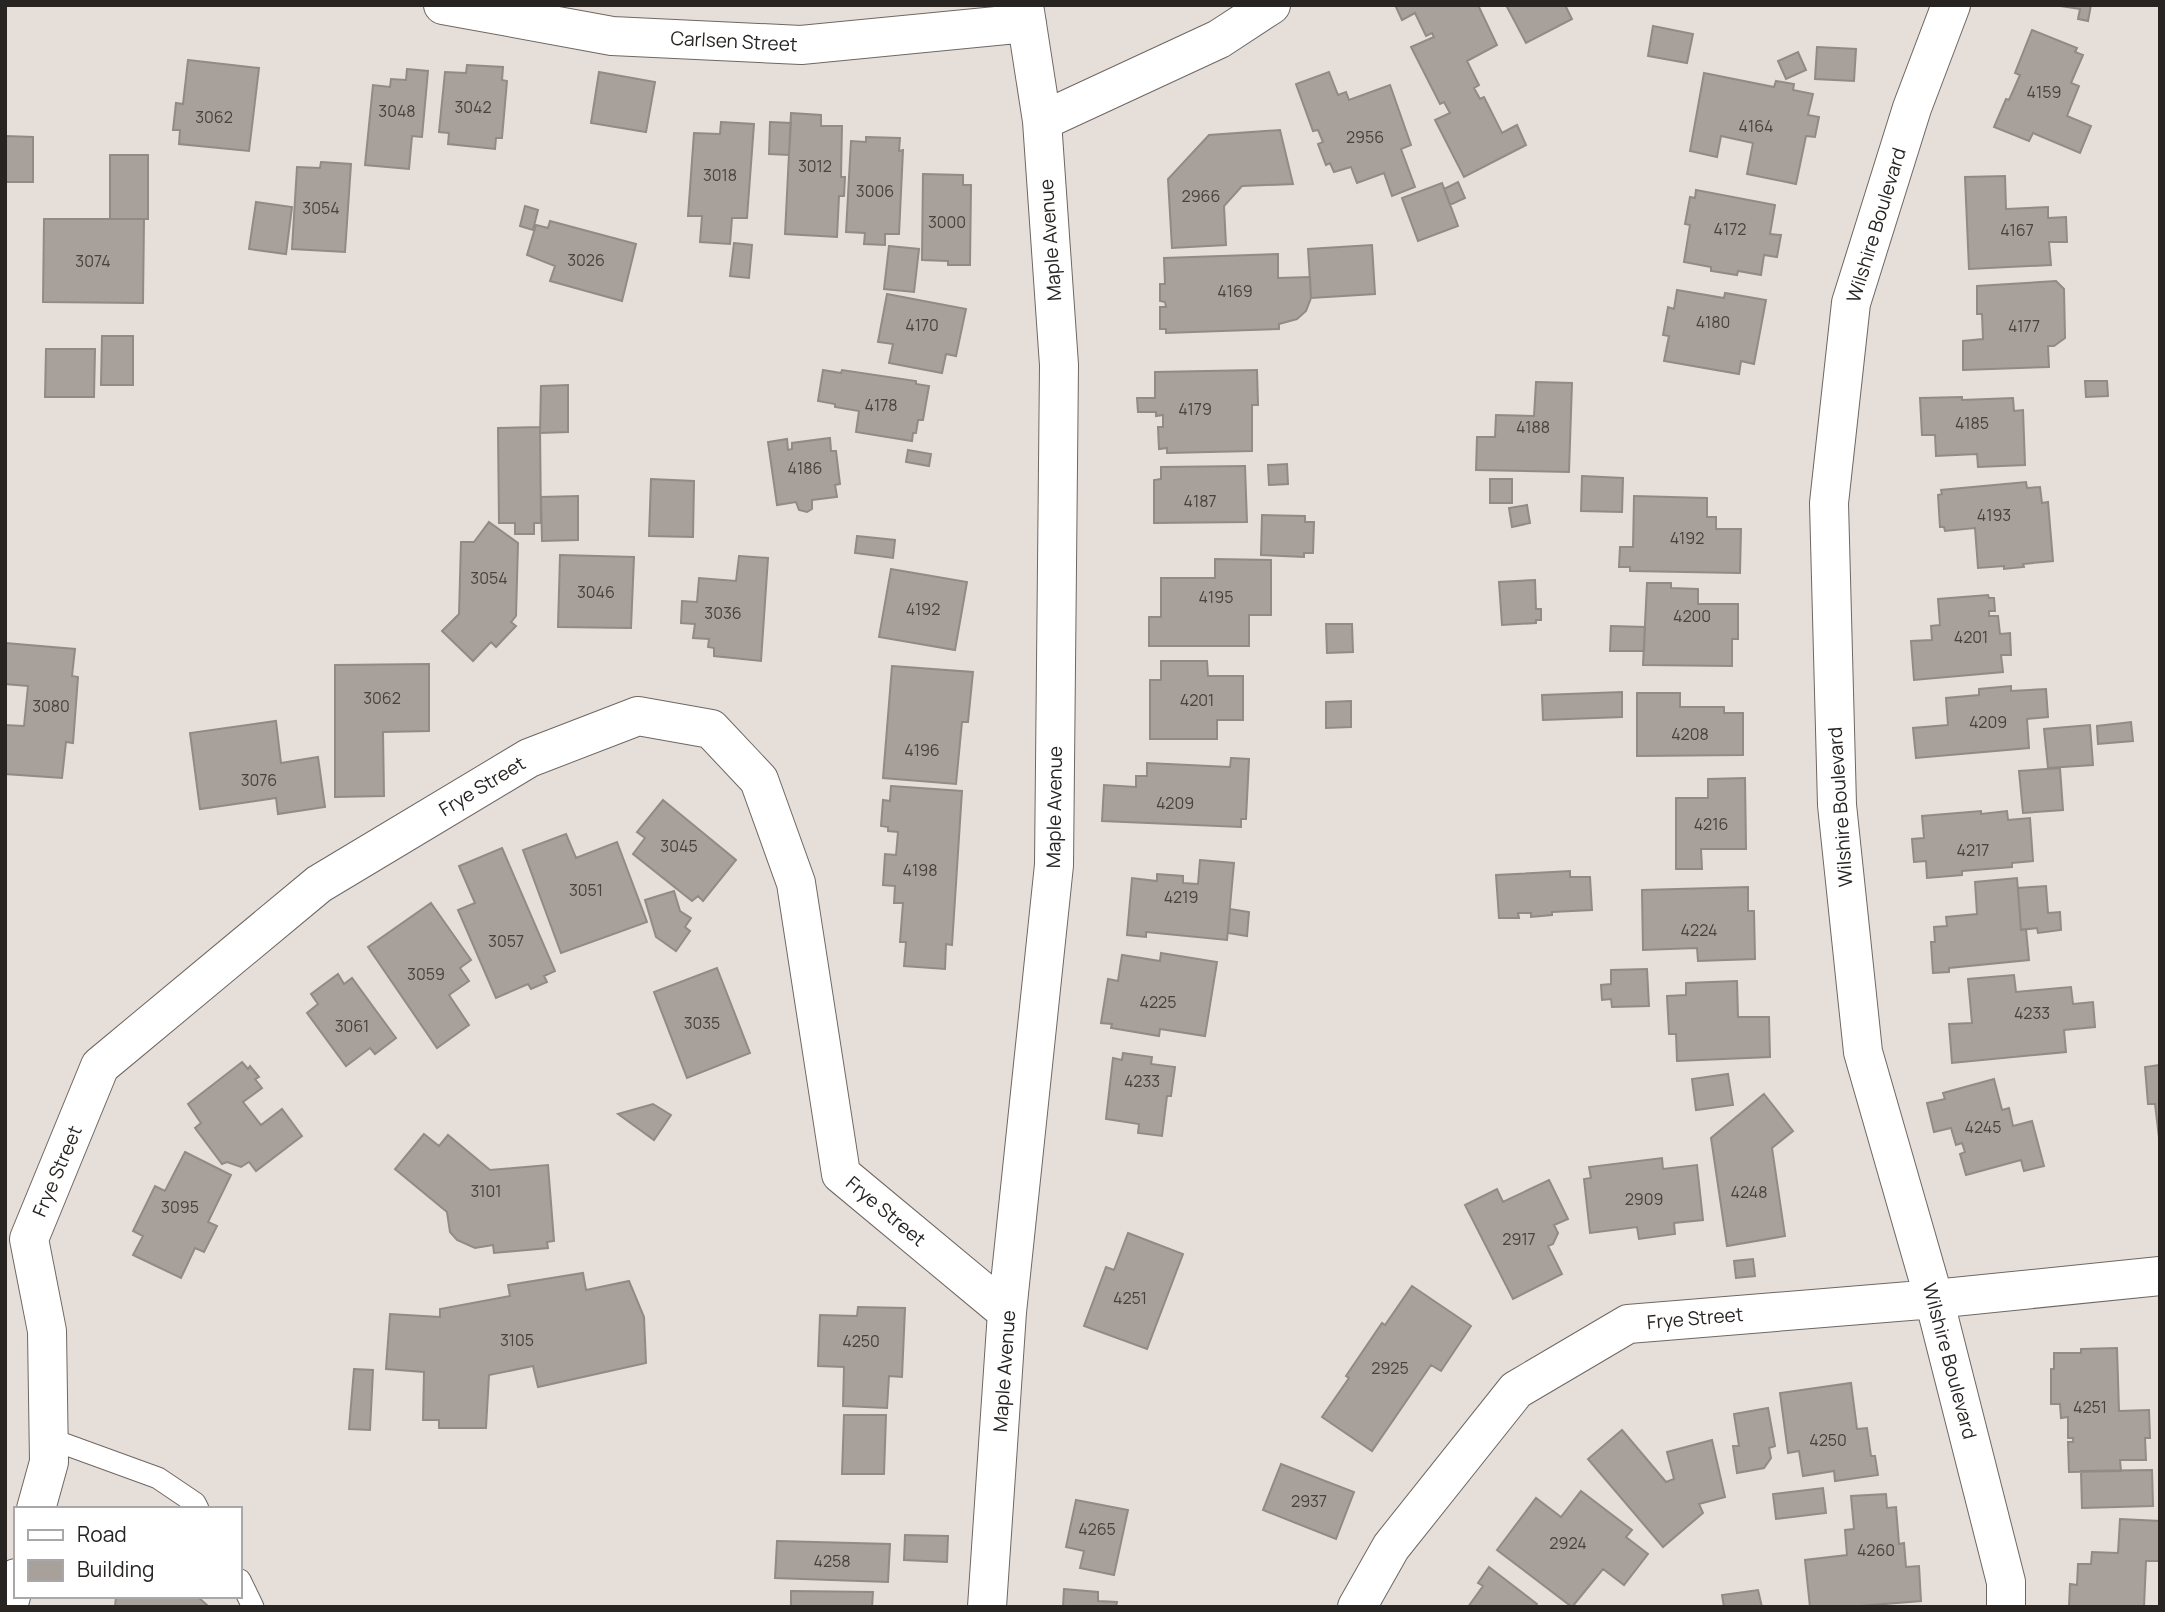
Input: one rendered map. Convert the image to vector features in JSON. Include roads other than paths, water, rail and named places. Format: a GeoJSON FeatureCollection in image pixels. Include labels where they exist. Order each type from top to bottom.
{"type":"FeatureCollection","features":[{"type":"Feature","properties":{"kind":"street","name":"Carlsen Street"},"geometry":{"type":"LineString","coordinates":[[443,5],[612,36],[801,45],[1026,14]]}},
{"type":"Feature","properties":{"kind":"street"},"geometry":{"type":"LineString","coordinates":[[1042,121],[1219,39],[1271,5]]}},
{"type":"Feature","properties":{"kind":"street","name":"Wilshire Boulevard"},"geometry":{"type":"LineString","coordinates":[[1951,5],[1912,108],[1851,303],[1829,503],[1837,806],[1863,1052],[1934,1299],[2006,1582],[2006,1607]]}},
{"type":"Feature","properties":{"kind":"street","name":"Maple Avenue"},"geometry":{"type":"LineString","coordinates":[[987,1607],[1007,1312],[1054,864],[1059,365],[1042,121],[1026,14]]}},
{"type":"Feature","properties":{"kind":"street","name":"Frye Street"},"geometry":{"type":"LineString","coordinates":[[37,1507],[49,1462],[47,1331],[29,1239],[100,1066],[319,884],[529,758],[638,716],[711,729],[759,780],[796,883],[841,1174],[1007,1312]]}},
{"type":"Feature","properties":{"kind":"street","name":"Frye Street"},"geometry":{"type":"LineString","coordinates":[[1357,1607],[1391,1546],[1516,1390],[1628,1324],[1934,1299],[2160,1276]]}},
{"type":"Feature","properties":{"kind":"street"},"geometry":{"type":"LineString","coordinates":[[8,1607],[14,1585]]}},
{"type":"Feature","properties":{"kind":"lane"},"geometry":{"type":"LineString","coordinates":[[48,1438],[158,1478],[197,1507]]}},
{"type":"Feature","properties":{"kind":"lane"},"geometry":{"type":"LineString","coordinates":[[242,1584],[253,1607]]}}]}
